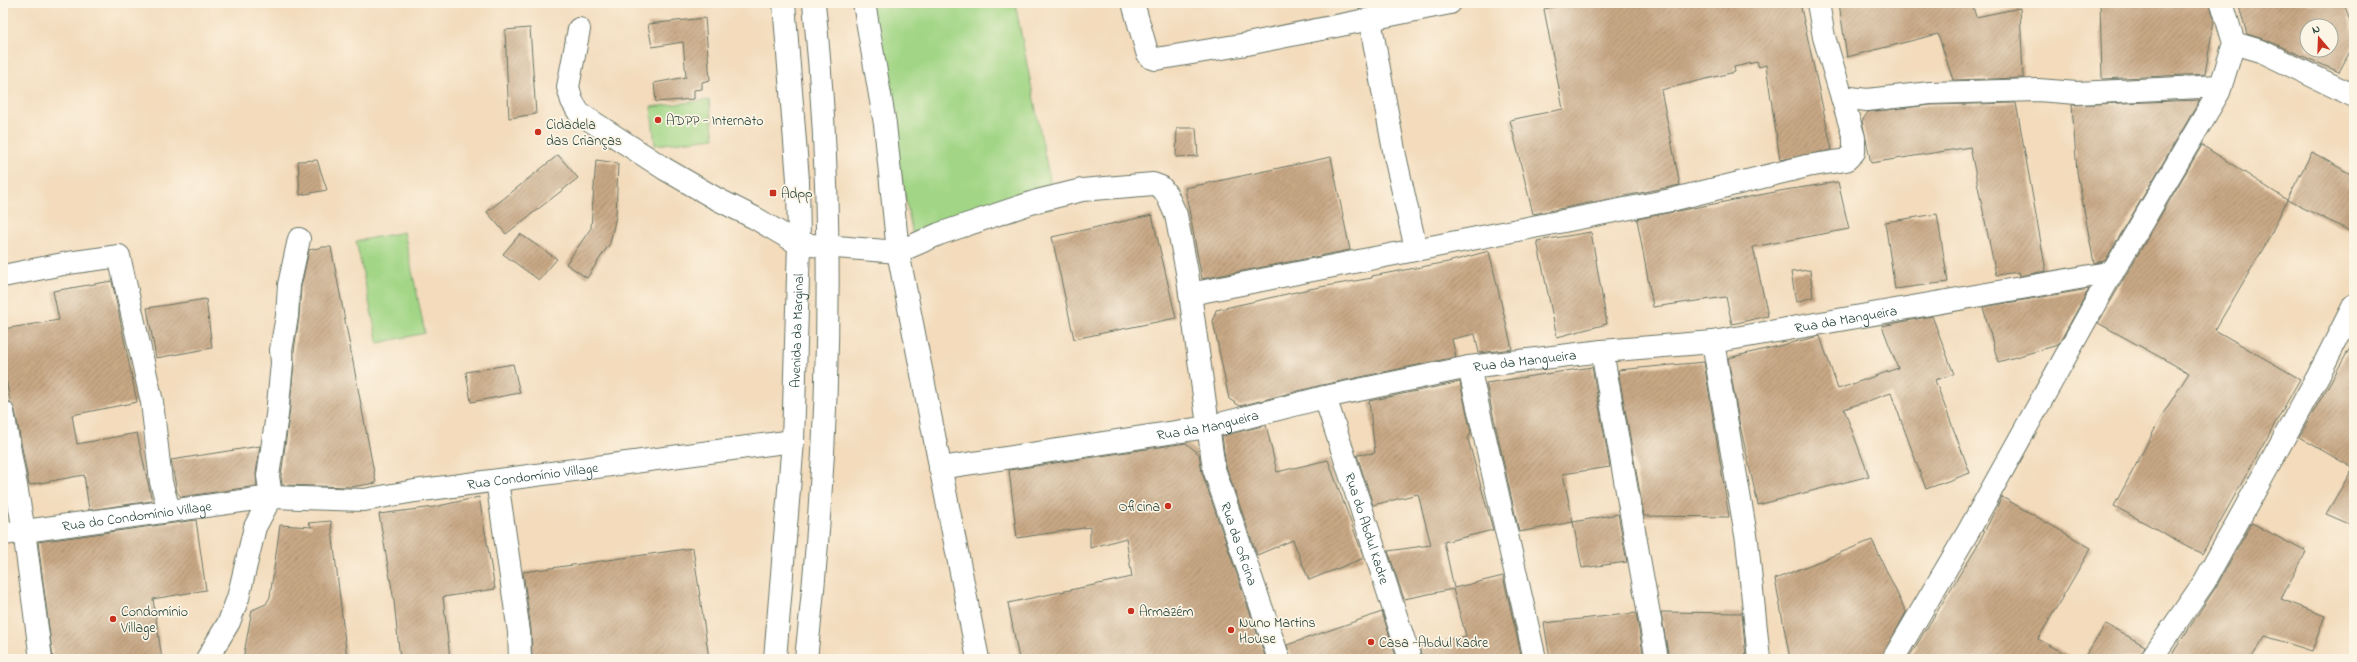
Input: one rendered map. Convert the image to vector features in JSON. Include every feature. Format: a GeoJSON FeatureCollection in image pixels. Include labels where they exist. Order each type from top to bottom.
{"type":"FeatureCollection","features":[{"type":"Feature","properties":{"kind":"street","name":"Avenida da Marginal"},"geometry":{"type":"LineString","coordinates":[[775,659],[793,441],[799,244],[798,180],[784,3]]}},
{"type":"Feature","properties":{"kind":"street","name":"Avenida da Marginal"},"geometry":{"type":"LineString","coordinates":[[806,659],[823,432],[826,364],[827,245],[822,83],[814,3]]}},
{"type":"Feature","properties":{"kind":"street"},"geometry":{"type":"LineString","coordinates":[[864,3],[885,124],[898,252],[978,659]]}},
{"type":"Feature","properties":{"kind":"street"},"geometry":{"type":"LineString","coordinates":[[1133,3],[1147,52],[1150,57],[1156,59],[1247,44],[1450,3]]}},
{"type":"Feature","properties":{"kind":"street"},"geometry":{"type":"LineString","coordinates":[[1190,294],[1416,248],[1640,207],[1807,166],[1846,160],[1854,152],[1854,138],[1824,37],[1818,3]]}},
{"type":"Feature","properties":{"kind":"street"},"geometry":{"type":"LineString","coordinates":[[1893,659],[1968,532],[2113,272],[2221,86],[2234,43],[2222,3]]}},
{"type":"Feature","properties":{"kind":"street"},"geometry":{"type":"LineString","coordinates":[[1370,20],[1395,156],[1416,248]]}},
{"type":"Feature","properties":{"kind":"street"},"geometry":{"type":"LineString","coordinates":[[579,28],[568,87],[572,101],[579,113],[665,169],[799,244],[827,245],[898,252]]}},
{"type":"Feature","properties":{"kind":"street"},"geometry":{"type":"LineString","coordinates":[[2234,43],[2268,54],[2354,96]]}},
{"type":"Feature","properties":{"kind":"street"},"geometry":{"type":"LineString","coordinates":[[1842,97],[1867,100],[1930,93],[2038,90],[2077,92],[2221,86]]}},
{"type":"Feature","properties":{"kind":"street","name":"Rua da Oficina"},"geometry":{"type":"LineString","coordinates":[[898,252],[939,234],[1037,202],[1082,190],[1154,184],[1161,187],[1172,205],[1190,294],[1214,469],[1280,659]]}},
{"type":"Feature","properties":{"kind":"street"},"geometry":{"type":"LineString","coordinates":[[207,659],[229,622],[238,598],[255,527],[271,497],[268,476],[277,415],[282,363],[281,350],[287,316],[289,286],[299,239]]}},
{"type":"Feature","properties":{"kind":"street"},"geometry":{"type":"LineString","coordinates":[[3,276],[68,263],[119,256],[152,402],[162,482],[169,510]]}},
{"type":"Feature","properties":{"kind":"street","name":"Rua da Mangueira"},"geometry":{"type":"LineString","coordinates":[[940,468],[1208,427],[1325,397],[1469,367],[1602,351],[1713,342],[2113,272]]}},
{"type":"Feature","properties":{"kind":"street"},"geometry":{"type":"LineString","coordinates":[[2157,657],[2205,581],[2318,376],[2354,305]]}},
{"type":"Feature","properties":{"kind":"street"},"geometry":{"type":"LineString","coordinates":[[1713,342],[1747,541],[1759,659]]}},
{"type":"Feature","properties":{"kind":"street"},"geometry":{"type":"LineString","coordinates":[[1602,351],[1657,659]]}},
{"type":"Feature","properties":{"kind":"street"},"geometry":{"type":"LineString","coordinates":[[1469,367],[1535,659]]}},
{"type":"Feature","properties":{"kind":"street","name":"Rua do Abdul Kadre"},"geometry":{"type":"LineString","coordinates":[[1325,397],[1410,659]]}},
{"type":"Feature","properties":{"kind":"street"},"geometry":{"type":"LineString","coordinates":[[3,412],[13,533],[41,659]]}},
{"type":"Feature","properties":{"kind":"street","name":"Rua Condomínio Village"},"geometry":{"type":"LineString","coordinates":[[271,497],[364,500],[415,491],[793,441]]}},
{"type":"Feature","properties":{"kind":"street"},"geometry":{"type":"LineString","coordinates":[[497,481],[518,632],[520,659]]}},
{"type":"Feature","properties":{"kind":"street","name":"Rua do Condomínio Village"},"geometry":{"type":"LineString","coordinates":[[13,533],[169,510],[271,497]]}},
{"type":"Feature","properties":{"kind":"green space"},"geometry":{"type":"Polygon","coordinates":[[[867,3],[1015,3],[1055,207],[913,236],[867,3]]]}},
{"type":"Feature","properties":{"kind":"green space"},"geometry":{"type":"Polygon","coordinates":[[[709,100],[714,138],[655,145],[651,107],[709,100]]]}},
{"type":"Feature","properties":{"kind":"green space"},"geometry":{"type":"Polygon","coordinates":[[[404,232],[425,333],[378,343],[356,241],[404,232]]]}},
{"type":"Feature","properties":{"kind":"building"},"geometry":{"type":"Polygon","coordinates":[[[1572,3],[1800,3],[1832,150],[1780,160],[1766,65],[1759,67],[1757,62],[1734,67],[1735,72],[1661,90],[1680,185],[1533,214],[1510,120],[1563,109],[1544,9],[1572,3]]]}},
{"type":"Feature","properties":{"kind":"building"},"geometry":{"type":"Polygon","coordinates":[[[1839,3],[1972,3],[1976,17],[2020,8],[2023,78],[1953,80],[1938,34],[1847,57],[1839,3]]]}},
{"type":"Feature","properties":{"kind":"building"},"geometry":{"type":"Polygon","coordinates":[[[2100,3],[2210,3],[2214,20],[2205,74],[2102,79],[2100,3]]]}},
{"type":"Feature","properties":{"kind":"building"},"geometry":{"type":"Polygon","coordinates":[[[2238,3],[2344,3],[2354,34],[2354,44],[2339,72],[2307,58],[2339,58],[2339,18],[2299,18],[2299,54],[2266,40],[2247,34],[2238,3]]]}},
{"type":"Feature","properties":{"kind":"building"},"geometry":{"type":"Polygon","coordinates":[[[705,18],[710,80],[702,82],[702,89],[694,90],[694,99],[656,102],[654,83],[686,77],[683,42],[652,47],[648,24],[705,18]]]}},
{"type":"Feature","properties":{"kind":"building"},"geometry":{"type":"Polygon","coordinates":[[[530,28],[536,114],[509,118],[505,30],[530,28]]]}},
{"type":"Feature","properties":{"kind":"building"},"geometry":{"type":"Polygon","coordinates":[[[2200,100],[2105,261],[2094,263],[2077,172],[2072,105],[2200,100]]]}},
{"type":"Feature","properties":{"kind":"building"},"geometry":{"type":"Polygon","coordinates":[[[2016,103],[2046,271],[2020,276],[2019,272],[1996,275],[1970,147],[1871,163],[1862,121],[1868,112],[1931,105],[2016,103]]]}},
{"type":"Feature","properties":{"kind":"building"},"geometry":{"type":"Polygon","coordinates":[[[1177,128],[1196,128],[1198,156],[1176,157],[1177,128]]]}},
{"type":"Feature","properties":{"kind":"building"},"geometry":{"type":"Polygon","coordinates":[[[2202,145],[2287,200],[2267,242],[2215,330],[2300,379],[2202,554],[2114,506],[2164,412],[2189,373],[2098,323],[2202,145]]]}},
{"type":"Feature","properties":{"kind":"building"},"geometry":{"type":"Polygon","coordinates":[[[2312,152],[2354,176],[2354,233],[2287,200],[2312,152]]]}},
{"type":"Feature","properties":{"kind":"building"},"geometry":{"type":"Polygon","coordinates":[[[558,155],[578,178],[506,234],[487,212],[558,155]]]}},
{"type":"Feature","properties":{"kind":"building"},"geometry":{"type":"Polygon","coordinates":[[[1331,157],[1350,250],[1202,279],[1185,188],[1331,157]]]}},
{"type":"Feature","properties":{"kind":"building"},"geometry":{"type":"Polygon","coordinates":[[[317,160],[327,190],[300,195],[298,161],[317,160]]]}},
{"type":"Feature","properties":{"kind":"building"},"geometry":{"type":"Polygon","coordinates":[[[596,160],[618,163],[616,216],[610,243],[587,278],[566,264],[591,228],[596,160]]]}},
{"type":"Feature","properties":{"kind":"building"},"geometry":{"type":"Polygon","coordinates":[[[1838,182],[1849,229],[1753,247],[1768,316],[1732,324],[1726,297],[1653,307],[1637,219],[1785,190],[1838,182]]]}},
{"type":"Feature","properties":{"kind":"building"},"geometry":{"type":"Polygon","coordinates":[[[1937,214],[1948,282],[1895,289],[1885,222],[1937,214]]]}},
{"type":"Feature","properties":{"kind":"building"},"geometry":{"type":"Polygon","coordinates":[[[1152,215],[1176,318],[1074,339],[1052,237],[1152,215]]]}},
{"type":"Feature","properties":{"kind":"building"},"geometry":{"type":"Polygon","coordinates":[[[1591,232],[1607,324],[1557,337],[1537,241],[1591,232]]]}},
{"type":"Feature","properties":{"kind":"building"},"geometry":{"type":"Polygon","coordinates":[[[520,234],[557,259],[539,280],[503,254],[520,234]]]}},
{"type":"Feature","properties":{"kind":"building"},"geometry":{"type":"Polygon","coordinates":[[[331,247],[376,483],[351,487],[282,485],[281,476],[289,416],[301,287],[309,250],[331,247]]]}},
{"type":"Feature","properties":{"kind":"building"},"geometry":{"type":"Polygon","coordinates":[[[1489,251],[1512,349],[1479,353],[1475,334],[1452,339],[1456,357],[1322,385],[1240,406],[1229,399],[1213,321],[1216,310],[1309,289],[1372,278],[1372,276],[1448,262],[1489,251]]]}},
{"type":"Feature","properties":{"kind":"building"},"geometry":{"type":"Polygon","coordinates":[[[1810,270],[1813,297],[1796,302],[1791,272],[1810,270]]]}},
{"type":"Feature","properties":{"kind":"building"},"geometry":{"type":"Polygon","coordinates":[[[112,281],[137,402],[72,415],[77,444],[137,433],[152,501],[89,510],[84,475],[29,485],[15,410],[10,402],[3,361],[3,329],[59,320],[53,291],[112,281]]]}},
{"type":"Feature","properties":{"kind":"building"},"geometry":{"type":"Polygon","coordinates":[[[2089,289],[2058,345],[1998,362],[1983,307],[2089,289]]]}},
{"type":"Feature","properties":{"kind":"building"},"geometry":{"type":"Polygon","coordinates":[[[206,299],[212,348],[156,358],[147,308],[206,299]]]}},
{"type":"Feature","properties":{"kind":"building"},"geometry":{"type":"Polygon","coordinates":[[[1932,316],[1954,374],[1935,380],[1970,473],[1926,489],[1891,393],[1844,409],[1869,476],[1758,505],[1739,421],[1728,358],[1820,336],[1838,389],[1898,368],[1882,326],[1932,316]]]}},
{"type":"Feature","properties":{"kind":"building"},"geometry":{"type":"Polygon","coordinates":[[[2354,341],[2354,526],[2326,514],[2353,468],[2299,437],[2354,341]]]}},
{"type":"Feature","properties":{"kind":"building"},"geometry":{"type":"Polygon","coordinates":[[[1704,362],[1729,517],[1644,516],[1618,370],[1704,362]]]}},
{"type":"Feature","properties":{"kind":"building"},"geometry":{"type":"Polygon","coordinates":[[[513,364],[520,393],[471,402],[466,372],[513,364]]]}},
{"type":"Feature","properties":{"kind":"building"},"geometry":{"type":"Polygon","coordinates":[[[1592,367],[1610,467],[1563,474],[1573,522],[1519,532],[1486,383],[1592,367]]]}},
{"type":"Feature","properties":{"kind":"building"},"geometry":{"type":"Polygon","coordinates":[[[1460,382],[1471,432],[1468,439],[1493,530],[1444,542],[1454,588],[1503,576],[1522,659],[1422,659],[1419,646],[1466,636],[1453,589],[1404,599],[1388,551],[1431,545],[1418,494],[1373,505],[1357,455],[1375,453],[1369,401],[1460,382]]]}},
{"type":"Feature","properties":{"kind":"building"},"geometry":{"type":"Polygon","coordinates":[[[1266,425],[1277,472],[1328,460],[1364,558],[1309,580],[1293,540],[1257,555],[1226,466],[1222,436],[1266,425]]]}},
{"type":"Feature","properties":{"kind":"building"},"geometry":{"type":"Polygon","coordinates":[[[1186,443],[1199,454],[1202,473],[1266,659],[1019,659],[1008,603],[1132,577],[1126,538],[1090,548],[1090,527],[1017,538],[1009,470],[1186,443]]]}},
{"type":"Feature","properties":{"kind":"building"},"geometry":{"type":"Polygon","coordinates":[[[260,446],[256,474],[257,486],[181,497],[177,492],[171,460],[260,446]]]}},
{"type":"Feature","properties":{"kind":"building"},"geometry":{"type":"Polygon","coordinates":[[[479,497],[495,589],[443,597],[450,659],[400,659],[394,601],[379,514],[434,507],[479,497]]]}},
{"type":"Feature","properties":{"kind":"building"},"geometry":{"type":"Polygon","coordinates":[[[2002,497],[2091,548],[2038,639],[2075,659],[1908,659],[1977,546],[2002,497]]]}},
{"type":"Feature","properties":{"kind":"building"},"geometry":{"type":"Polygon","coordinates":[[[1618,514],[1627,562],[1582,568],[1573,522],[1618,514]]]}},
{"type":"Feature","properties":{"kind":"building"},"geometry":{"type":"Polygon","coordinates":[[[196,520],[206,590],[153,599],[162,659],[53,659],[38,542],[196,520]]]}},
{"type":"Feature","properties":{"kind":"building"},"geometry":{"type":"Polygon","coordinates":[[[331,521],[347,659],[243,659],[252,610],[266,604],[270,597],[280,525],[312,527],[308,523],[331,521]]]}},
{"type":"Feature","properties":{"kind":"building"},"geometry":{"type":"Polygon","coordinates":[[[2252,523],[2306,552],[2281,599],[2325,616],[2312,651],[2265,636],[2251,659],[2181,659],[2172,654],[2216,587],[2252,523]]]}},
{"type":"Feature","properties":{"kind":"building"},"geometry":{"type":"Polygon","coordinates":[[[1872,540],[1906,612],[1881,659],[1790,659],[1775,579],[1872,540]]]}},
{"type":"Feature","properties":{"kind":"building"},"geometry":{"type":"Polygon","coordinates":[[[693,548],[709,659],[532,659],[531,630],[523,572],[693,548]]]}},
{"type":"Feature","properties":{"kind":"building"},"geometry":{"type":"Polygon","coordinates":[[[1382,612],[1397,659],[1291,659],[1287,645],[1382,612]]]}},
{"type":"Feature","properties":{"kind":"building"},"geometry":{"type":"Polygon","coordinates":[[[1661,612],[1742,613],[1746,659],[1669,659],[1661,612]]]}},
{"type":"Feature","properties":{"kind":"building"},"geometry":{"type":"Polygon","coordinates":[[[1636,613],[1644,659],[1550,659],[1544,623],[1636,613]]]}},
{"type":"Feature","properties":{"kind":"building"},"geometry":{"type":"Polygon","coordinates":[[[2106,624],[2145,646],[2139,659],[2083,659],[2106,624]]]}},
{"type":"Feature","properties":{"kind":"place","name":"ADPP - Internato"},"geometry":{"type":"Point","coordinates":[658,120]}},
{"type":"Feature","properties":{"kind":"place","name":"Cidadela das Crianças"},"geometry":{"type":"Point","coordinates":[538,132]}},
{"type":"Feature","properties":{"kind":"place","name":"Adpp"},"geometry":{"type":"Point","coordinates":[773,193]}},
{"type":"Feature","properties":{"kind":"place","name":"Oficina"},"geometry":{"type":"Point","coordinates":[1168,506]}},
{"type":"Feature","properties":{"kind":"place","name":"Armazém"},"geometry":{"type":"Point","coordinates":[1131,611]}},
{"type":"Feature","properties":{"kind":"place","name":"Condomínio Village"},"geometry":{"type":"Point","coordinates":[113,619]}},
{"type":"Feature","properties":{"kind":"place","name":"Nuno Martins House"},"geometry":{"type":"Point","coordinates":[1231,630]}},
{"type":"Feature","properties":{"kind":"place","name":"Casa -Abdul Kadre"},"geometry":{"type":"Point","coordinates":[1371,642]}}]}
